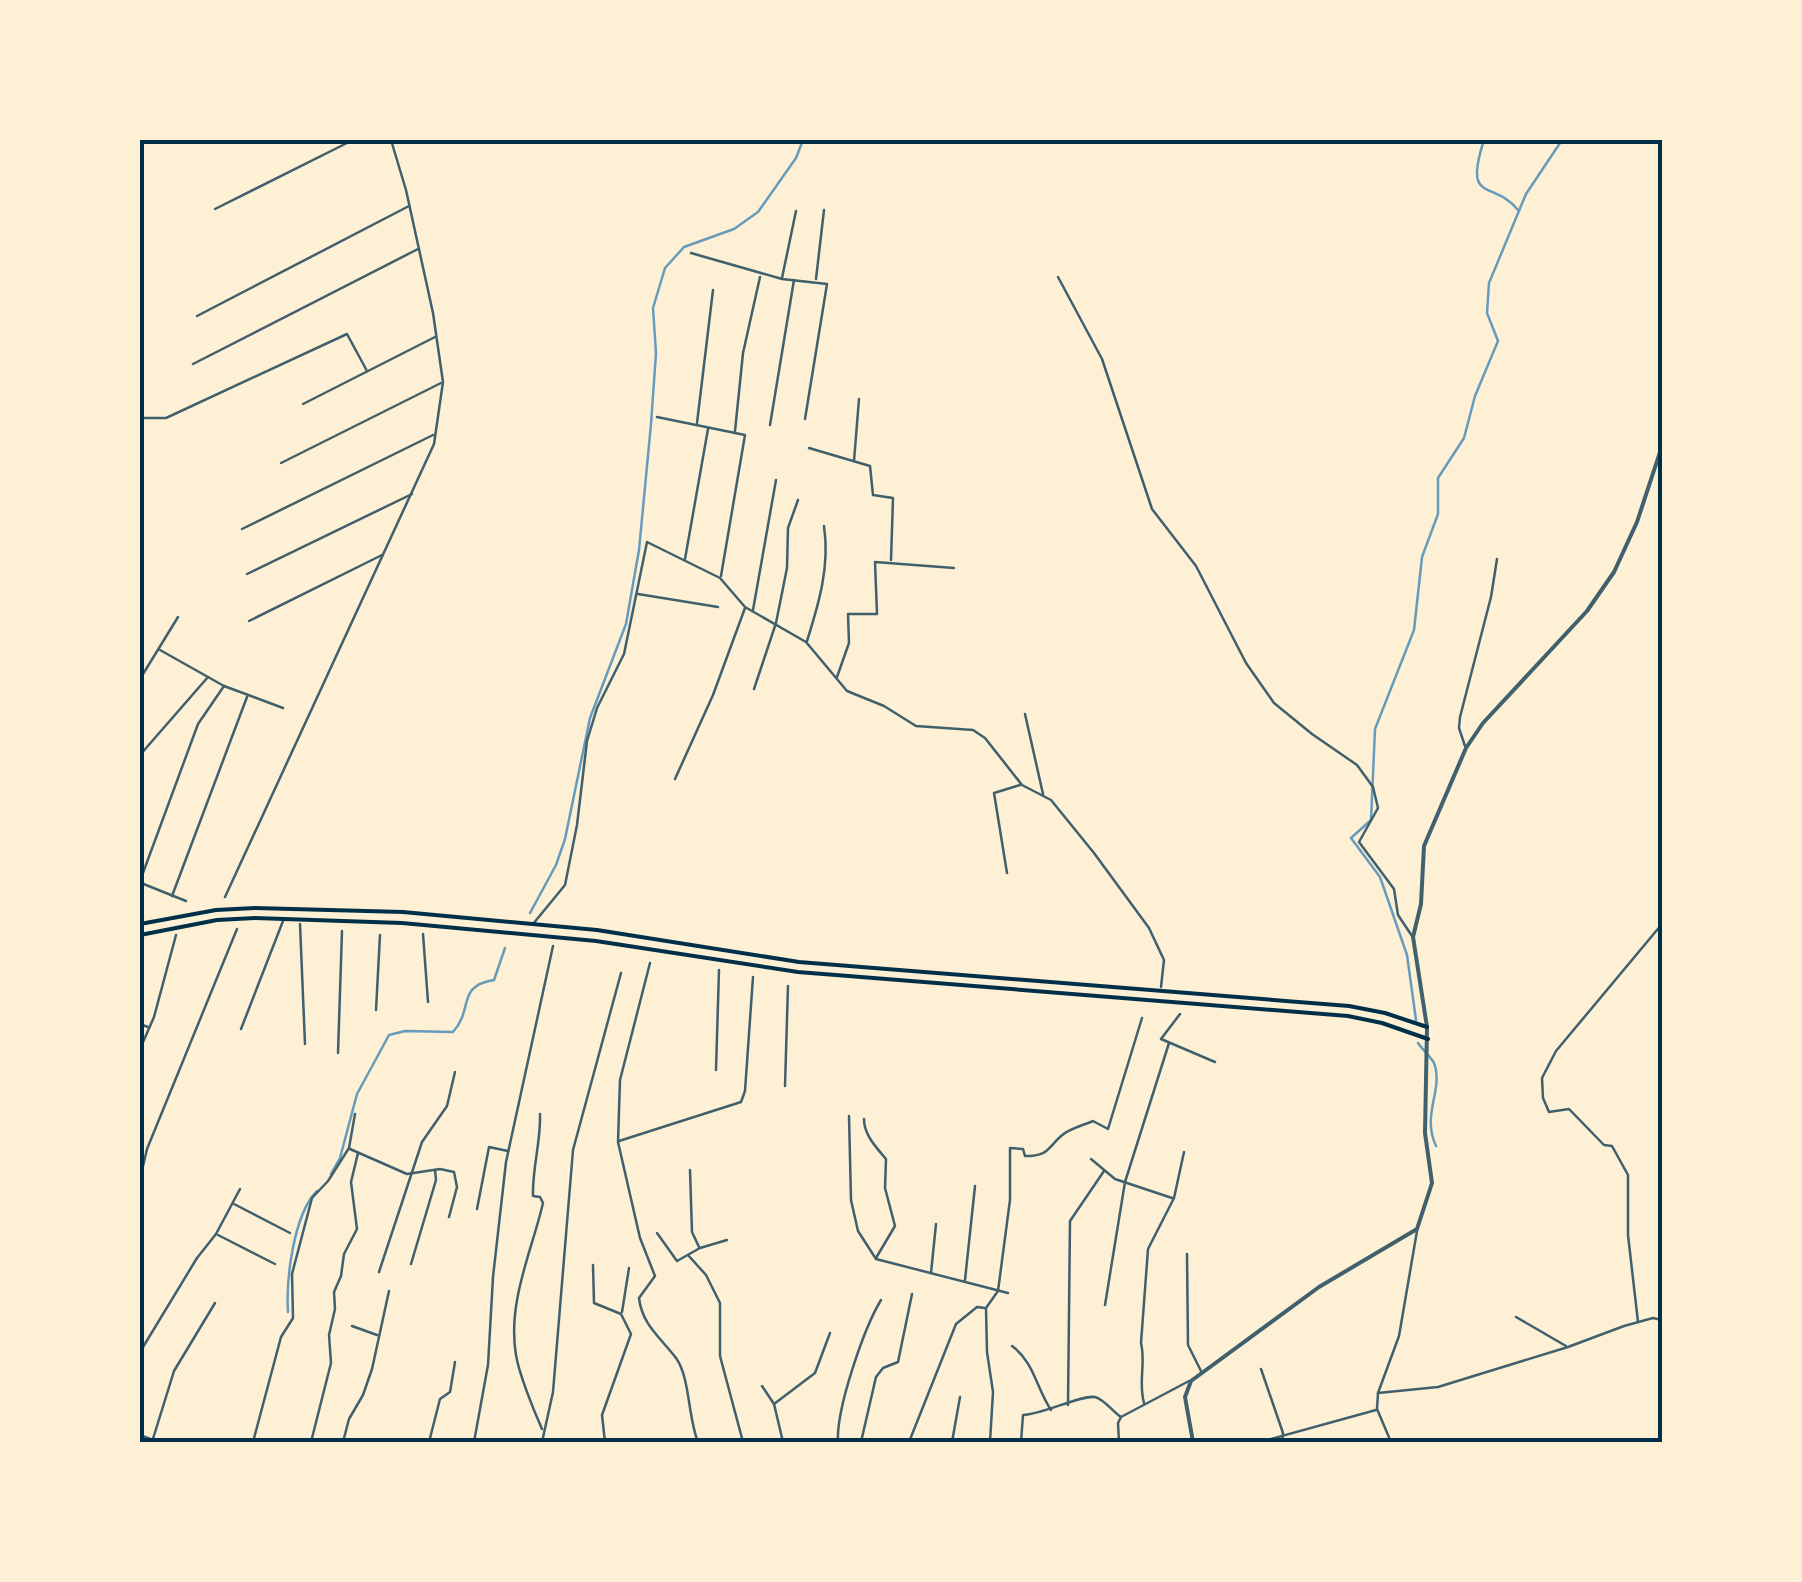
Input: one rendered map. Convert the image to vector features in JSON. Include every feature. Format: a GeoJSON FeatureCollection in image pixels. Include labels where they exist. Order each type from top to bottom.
{"type":"FeatureCollection","features":[{"type":"Feature","properties":{"kind":"main road"},"geometry":{"type":"LineString","coordinates":[[140,924],[216,910],[255,908],[402,912],[597,930],[799,962],[1349,1006],[1427,1027]]}},
{"type":"Feature","properties":{"kind":"main road"},"geometry":{"type":"LineString","coordinates":[[140,936],[217,920],[255,918],[402,923],[596,941],[798,972],[1348,1016],[1428,1039]]}},
{"type":"Feature","properties":{"kind":"street"},"geometry":{"type":"LineString","coordinates":[[215,209],[353,140]]}},
{"type":"Feature","properties":{"kind":"street"},"geometry":{"type":"LineString","coordinates":[[224,897],[385,553],[436,434],[443,382],[436,336],[410,206],[391,140]]}},
{"type":"Feature","properties":{"kind":"street"},"geometry":{"type":"LineString","coordinates":[[197,316],[410,206]]}},
{"type":"Feature","properties":{"kind":"street"},"geometry":{"type":"LineString","coordinates":[[816,281],[824,210]]}},
{"type":"Feature","properties":{"kind":"street"},"geometry":{"type":"LineString","coordinates":[[782,279],[796,211]]}},
{"type":"Feature","properties":{"kind":"street"},"geometry":{"type":"LineString","coordinates":[[193,364],[419,248]]}},
{"type":"Feature","properties":{"kind":"street"},"geometry":{"type":"LineString","coordinates":[[691,253],[760,274],[827,284],[805,420]]}},
{"type":"Feature","properties":{"kind":"street"},"geometry":{"type":"LineString","coordinates":[[735,433],[743,353],[760,274]]}},
{"type":"Feature","properties":{"kind":"street"},"geometry":{"type":"LineString","coordinates":[[1058,276],[1102,360],[1152,509],[1196,566],[1246,663],[1274,703],[1357,765],[1372,787],[1378,808],[1360,842],[1394,889],[1398,914],[1413,937]]}},
{"type":"Feature","properties":{"kind":"street"},"geometry":{"type":"LineString","coordinates":[[770,425],[794,280]]}},
{"type":"Feature","properties":{"kind":"street"},"geometry":{"type":"LineString","coordinates":[[696,424],[713,290]]}},
{"type":"Feature","properties":{"kind":"street"},"geometry":{"type":"LineString","coordinates":[[140,418],[166,418],[348,334],[367,372]]}},
{"type":"Feature","properties":{"kind":"street"},"geometry":{"type":"LineString","coordinates":[[302,404],[436,336]]}},
{"type":"Feature","properties":{"kind":"street"},"geometry":{"type":"LineString","coordinates":[[281,463],[443,382]]}},
{"type":"Feature","properties":{"kind":"street"},"geometry":{"type":"LineString","coordinates":[[854,462],[859,399]]}},
{"type":"Feature","properties":{"kind":"street"},"geometry":{"type":"LineString","coordinates":[[657,417],[744,435],[720,578]]}},
{"type":"Feature","properties":{"kind":"street"},"geometry":{"type":"LineString","coordinates":[[685,561],[708,427]]}},
{"type":"Feature","properties":{"kind":"street"},"geometry":{"type":"LineString","coordinates":[[242,529],[436,434]]}},
{"type":"Feature","properties":{"kind":"street"},"geometry":{"type":"LineString","coordinates":[[1390,1442],[1377,1409],[1378,1392],[1399,1336],[1417,1229],[1432,1183],[1425,1133],[1428,1039],[1413,937],[1421,904],[1424,846],[1466,748],[1483,723],[1587,611],[1614,572],[1637,522],[1662,446]]}},
{"type":"Feature","properties":{"kind":"street"},"geometry":{"type":"LineString","coordinates":[[808,448],[870,466],[873,495],[893,498],[891,562]]}},
{"type":"Feature","properties":{"kind":"street"},"geometry":{"type":"LineString","coordinates":[[753,612],[776,480]]}},
{"type":"Feature","properties":{"kind":"street"},"geometry":{"type":"LineString","coordinates":[[246,574],[412,494]]}},
{"type":"Feature","properties":{"kind":"street"},"geometry":{"type":"LineString","coordinates":[[754,688],[776,622],[787,568],[788,528],[798,500]]}},
{"type":"Feature","properties":{"kind":"street"},"geometry":{"type":"LineString","coordinates":[[806,642],[820,598],[826,558],[824,526]]}},
{"type":"Feature","properties":{"kind":"street"},"geometry":{"type":"LineString","coordinates":[[533,925],[566,884],[587,741],[597,708],[624,654],[647,542],[720,578],[753,612],[806,642],[847,691],[884,706],[904,722],[973,730],[985,738],[1022,785],[1051,800],[1149,928],[1164,960],[1161,986]]}},
{"type":"Feature","properties":{"kind":"street"},"geometry":{"type":"LineString","coordinates":[[249,621],[385,553]]}},
{"type":"Feature","properties":{"kind":"street"},"geometry":{"type":"LineString","coordinates":[[1466,748],[1459,728],[1460,717],[1491,598],[1497,559]]}},
{"type":"Feature","properties":{"kind":"street"},"geometry":{"type":"LineString","coordinates":[[836,678],[849,643],[848,614],[877,614],[875,562],[954,568]]}},
{"type":"Feature","properties":{"kind":"street"},"geometry":{"type":"LineString","coordinates":[[636,594],[718,607]]}},
{"type":"Feature","properties":{"kind":"street"},"geometry":{"type":"LineString","coordinates":[[675,779],[713,695],[745,606]]}},
{"type":"Feature","properties":{"kind":"street"},"geometry":{"type":"LineString","coordinates":[[140,679],[178,617]]}},
{"type":"Feature","properties":{"kind":"street"},"geometry":{"type":"LineString","coordinates":[[160,650],[247,697],[283,708]]}},
{"type":"Feature","properties":{"kind":"street"},"geometry":{"type":"LineString","coordinates":[[140,755],[208,677]]}},
{"type":"Feature","properties":{"kind":"street"},"geometry":{"type":"LineString","coordinates":[[186,901],[140,882],[198,724],[224,686]]}},
{"type":"Feature","properties":{"kind":"street"},"geometry":{"type":"LineString","coordinates":[[172,896],[247,697]]}},
{"type":"Feature","properties":{"kind":"street"},"geometry":{"type":"LineString","coordinates":[[1026,714],[1043,796]]}},
{"type":"Feature","properties":{"kind":"street"},"geometry":{"type":"LineString","coordinates":[[1007,873],[994,793],[1022,785]]}},
{"type":"Feature","properties":{"kind":"street"},"geometry":{"type":"LineString","coordinates":[[241,1029],[284,921]]}},
{"type":"Feature","properties":{"kind":"street"},"geometry":{"type":"LineString","coordinates":[[300,924],[305,1044]]}},
{"type":"Feature","properties":{"kind":"street"},"geometry":{"type":"LineString","coordinates":[[1638,1322],[1628,1235],[1628,1175],[1612,1146],[1604,1145],[1569,1109],[1549,1112],[1543,1098],[1542,1078],[1556,1051],[1662,924]]}},
{"type":"Feature","properties":{"kind":"street"},"geometry":{"type":"LineString","coordinates":[[140,1179],[147,1149],[236,929]]}},
{"type":"Feature","properties":{"kind":"street"},"geometry":{"type":"LineString","coordinates":[[338,1052],[342,931]]}},
{"type":"Feature","properties":{"kind":"street"},"geometry":{"type":"LineString","coordinates":[[423,934],[428,1002]]}},
{"type":"Feature","properties":{"kind":"street"},"geometry":{"type":"LineString","coordinates":[[140,1049],[150,1028],[176,935]]}},
{"type":"Feature","properties":{"kind":"street"},"geometry":{"type":"LineString","coordinates":[[376,1010],[380,935]]}},
{"type":"Feature","properties":{"kind":"street"},"geometry":{"type":"LineString","coordinates":[[474,1442],[488,1365],[493,1277],[510,1151],[553,946]]}},
{"type":"Feature","properties":{"kind":"street"},"geometry":{"type":"LineString","coordinates":[[650,963],[620,1080],[618,1142],[640,1238],[655,1276],[639,1298],[640,1306],[652,1333],[677,1359],[698,1442]]}},
{"type":"Feature","properties":{"kind":"street"},"geometry":{"type":"LineString","coordinates":[[716,1070],[719,970]]}},
{"type":"Feature","properties":{"kind":"street"},"geometry":{"type":"LineString","coordinates":[[542,1442],[553,1392],[573,1150],[621,973]]}},
{"type":"Feature","properties":{"kind":"street"},"geometry":{"type":"LineString","coordinates":[[618,1142],[741,1102],[753,978]]}},
{"type":"Feature","properties":{"kind":"street"},"geometry":{"type":"LineString","coordinates":[[785,1086],[788,986]]}},
{"type":"Feature","properties":{"kind":"street"},"geometry":{"type":"LineString","coordinates":[[1180,1014],[1161,1038],[1215,1062]]}},
{"type":"Feature","properties":{"kind":"street"},"geometry":{"type":"LineString","coordinates":[[990,1442],[993,1392],[986,1308],[998,1290],[1010,1200],[1010,1148],[1023,1149],[1025,1156],[1034,1156],[1044,1154],[1060,1136],[1093,1121],[1108,1129],[1142,1018]]}},
{"type":"Feature","properties":{"kind":"street"},"geometry":{"type":"LineString","coordinates":[[140,1024],[150,1028]]}},
{"type":"Feature","properties":{"kind":"street"},"geometry":{"type":"LineString","coordinates":[[1105,1304],[1125,1182],[1169,1043]]}},
{"type":"Feature","properties":{"kind":"street"},"geometry":{"type":"LineString","coordinates":[[378,1272],[422,1142],[447,1106],[455,1072]]}},
{"type":"Feature","properties":{"kind":"street"},"geometry":{"type":"LineString","coordinates":[[253,1442],[281,1338],[293,1318],[292,1274],[312,1198],[349,1148],[355,1114]]}},
{"type":"Feature","properties":{"kind":"street"},"geometry":{"type":"LineString","coordinates":[[540,1114],[532,1186],[533,1196],[540,1197],[542,1204],[520,1282],[515,1346],[542,1430]]}},
{"type":"Feature","properties":{"kind":"street"},"geometry":{"type":"LineString","coordinates":[[849,1116],[851,1200],[858,1231],[876,1260],[1008,1292]]}},
{"type":"Feature","properties":{"kind":"street"},"geometry":{"type":"LineString","coordinates":[[864,1119],[872,1143],[886,1159],[885,1188],[895,1226],[876,1260]]}},
{"type":"Feature","properties":{"kind":"street"},"geometry":{"type":"LineString","coordinates":[[477,1210],[489,1147],[510,1151]]}},
{"type":"Feature","properties":{"kind":"street"},"geometry":{"type":"LineString","coordinates":[[349,1148],[411,1174],[435,1169],[457,1176],[455,1203],[449,1217]]}},
{"type":"Feature","properties":{"kind":"street"},"geometry":{"type":"LineString","coordinates":[[1144,1402],[1139,1386],[1148,1249],[1174,1198],[1184,1152]]}},
{"type":"Feature","properties":{"kind":"street"},"geometry":{"type":"LineString","coordinates":[[311,1442],[330,1363],[334,1292],[344,1267],[344,1254],[357,1229],[351,1182],[358,1153]]}},
{"type":"Feature","properties":{"kind":"street"},"geometry":{"type":"LineString","coordinates":[[1091,1159],[1125,1182],[1174,1198]]}},
{"type":"Feature","properties":{"kind":"street"},"geometry":{"type":"LineString","coordinates":[[412,1264],[436,1180],[435,1169]]}},
{"type":"Feature","properties":{"kind":"street"},"geometry":{"type":"LineString","coordinates":[[690,1170],[692,1232],[700,1248]]}},
{"type":"Feature","properties":{"kind":"street"},"geometry":{"type":"LineString","coordinates":[[1068,1405],[1070,1222],[1104,1171]]}},
{"type":"Feature","properties":{"kind":"street"},"geometry":{"type":"LineString","coordinates":[[964,1282],[975,1186]]}},
{"type":"Feature","properties":{"kind":"street"},"geometry":{"type":"LineString","coordinates":[[140,1352],[216,1234],[240,1189]]}},
{"type":"Feature","properties":{"kind":"street"},"geometry":{"type":"LineString","coordinates":[[233,1204],[290,1233]]}},
{"type":"Feature","properties":{"kind":"street"},"geometry":{"type":"LineString","coordinates":[[930,1274],[936,1224]]}},
{"type":"Feature","properties":{"kind":"street"},"geometry":{"type":"LineString","coordinates":[[1120,1442],[1121,1416],[1191,1380],[1319,1287],[1417,1229]]}},
{"type":"Feature","properties":{"kind":"street"},"geometry":{"type":"LineString","coordinates":[[657,1233],[674,1260],[727,1240]]}},
{"type":"Feature","properties":{"kind":"street"},"geometry":{"type":"LineString","coordinates":[[216,1234],[275,1264]]}},
{"type":"Feature","properties":{"kind":"street"},"geometry":{"type":"LineString","coordinates":[[1187,1254],[1188,1345],[1202,1373]]}},
{"type":"Feature","properties":{"kind":"street"},"geometry":{"type":"LineString","coordinates":[[688,1255],[706,1276],[720,1303],[720,1356],[744,1442]]}},
{"type":"Feature","properties":{"kind":"street"},"geometry":{"type":"LineString","coordinates":[[592,1264],[594,1303],[622,1314]]}},
{"type":"Feature","properties":{"kind":"street"},"geometry":{"type":"LineString","coordinates":[[605,1442],[602,1415],[631,1334],[622,1314],[630,1268]]}},
{"type":"Feature","properties":{"kind":"street"},"geometry":{"type":"LineString","coordinates":[[352,1326],[381,1335],[389,1291]]}},
{"type":"Feature","properties":{"kind":"street"},"geometry":{"type":"LineString","coordinates":[[862,1442],[876,1377],[883,1368],[898,1362],[912,1294]]}},
{"type":"Feature","properties":{"kind":"street"},"geometry":{"type":"LineString","coordinates":[[838,1442],[843,1397],[869,1318],[881,1300]]}},
{"type":"Feature","properties":{"kind":"street"},"geometry":{"type":"LineString","coordinates":[[140,1435],[154,1441],[174,1371],[216,1303]]}},
{"type":"Feature","properties":{"kind":"street"},"geometry":{"type":"LineString","coordinates":[[909,1442],[956,1324],[977,1307],[986,1308]]}},
{"type":"Feature","properties":{"kind":"street"},"geometry":{"type":"LineString","coordinates":[[1516,1317],[1568,1347]]}},
{"type":"Feature","properties":{"kind":"street"},"geometry":{"type":"LineString","coordinates":[[1378,1392],[1438,1387],[1638,1322],[1662,1320]]}},
{"type":"Feature","properties":{"kind":"street"},"geometry":{"type":"LineString","coordinates":[[774,1404],[816,1373],[830,1332]]}},
{"type":"Feature","properties":{"kind":"street"},"geometry":{"type":"LineString","coordinates":[[343,1442],[348,1419],[372,1368],[377,1335]]}},
{"type":"Feature","properties":{"kind":"street"},"geometry":{"type":"LineString","coordinates":[[1012,1346],[1029,1359],[1037,1388],[1052,1411]]}},
{"type":"Feature","properties":{"kind":"street"},"geometry":{"type":"LineString","coordinates":[[429,1442],[440,1399],[450,1392],[455,1362]]}},
{"type":"Feature","properties":{"kind":"street"},"geometry":{"type":"LineString","coordinates":[[1261,1368],[1283,1433],[1282,1442]]}},
{"type":"Feature","properties":{"kind":"street"},"geometry":{"type":"LineString","coordinates":[[1191,1380],[1186,1397],[1193,1442]]}},
{"type":"Feature","properties":{"kind":"street"},"geometry":{"type":"LineString","coordinates":[[762,1386],[774,1404],[783,1442]]}},
{"type":"Feature","properties":{"kind":"street"},"geometry":{"type":"LineString","coordinates":[[952,1442],[960,1397]]}},
{"type":"Feature","properties":{"kind":"street"},"geometry":{"type":"LineString","coordinates":[[1021,1442],[1023,1416],[1094,1397],[1121,1416]]}},
{"type":"Feature","properties":{"kind":"street"},"geometry":{"type":"LineString","coordinates":[[1260,1442],[1377,1409]]}},
{"type":"Feature","properties":{"kind":"waterway"},"geometry":{"type":"LineString","coordinates":[[530,913],[565,839],[590,718],[626,624],[639,550],[651,424],[656,353],[653,308],[665,268],[684,247],[734,229],[758,212],[796,158],[803,140]]}},
{"type":"Feature","properties":{"kind":"waterway"},"geometry":{"type":"LineString","coordinates":[[1484,140],[1478,160],[1479,183],[1518,210]]}},
{"type":"Feature","properties":{"kind":"waterway"},"geometry":{"type":"LineString","coordinates":[[1416,1020],[1407,955],[1380,877],[1351,838],[1371,820],[1375,729],[1414,630],[1422,557],[1438,514],[1438,478],[1464,438],[1475,396],[1498,341],[1487,313],[1489,283],[1526,194],[1562,140]]}},
{"type":"Feature","properties":{"kind":"waterway"},"geometry":{"type":"LineString","coordinates":[[331,1174],[340,1158],[357,1094],[389,1035],[405,1031],[453,1032],[470,993],[482,983],[494,980],[505,948]]}},
{"type":"Feature","properties":{"kind":"waterway"},"geometry":{"type":"LineString","coordinates":[[1418,1043],[1433,1061],[1436,1073],[1431,1113],[1436,1146]]}},
{"type":"Feature","properties":{"kind":"waterway"},"geometry":{"type":"LineString","coordinates":[[288,1312],[288,1283],[297,1232],[317,1191]]}}]}
